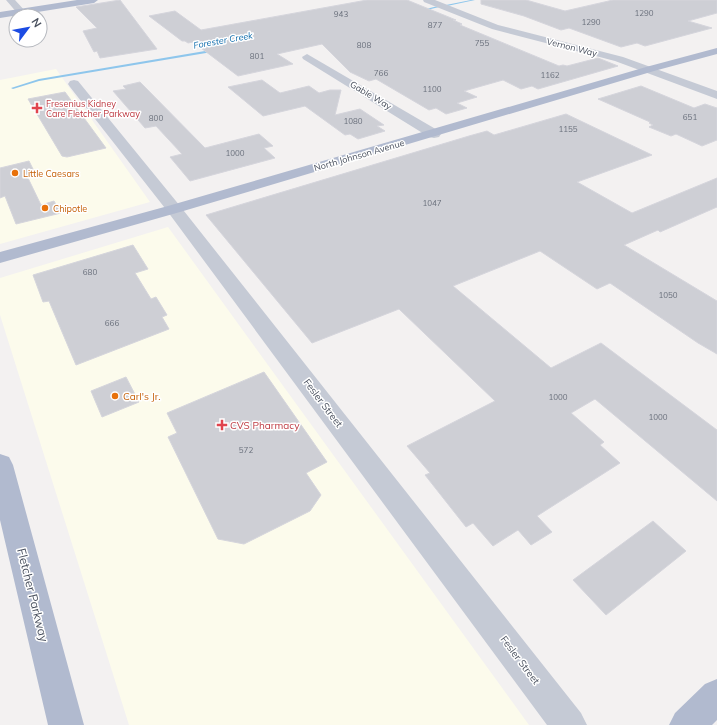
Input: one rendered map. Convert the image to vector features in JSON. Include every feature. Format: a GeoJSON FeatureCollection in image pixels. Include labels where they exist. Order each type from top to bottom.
{"type":"FeatureCollection","features":[{"type":"Feature","properties":{"kind":"main road"},"geometry":{"type":"LineString","coordinates":[[45,8],[94,0]]}},
{"type":"Feature","properties":{"kind":"main road","name":"North Johnson Avenue"},"geometry":{"type":"LineString","coordinates":[[0,258],[434,134],[717,51]]}},
{"type":"Feature","properties":{"kind":"main road","name":"Fletcher Parkway"},"geometry":{"type":"LineString","coordinates":[[0,465],[66,725]]}},
{"type":"Feature","properties":{"kind":"main road"},"geometry":{"type":"LineString","coordinates":[[686,725],[717,696]]}},
{"type":"Feature","properties":{"kind":"street"},"geometry":{"type":"LineString","coordinates":[[10,0],[17,8]]}},
{"type":"Feature","properties":{"kind":"street","name":"Vernon Way"},"geometry":{"type":"LineString","coordinates":[[427,0],[495,27],[619,58],[717,95]]}},
{"type":"Feature","properties":{"kind":"street","name":"Gable Way"},"geometry":{"type":"LineString","coordinates":[[307,57],[434,134]]}},
{"type":"Feature","properties":{"kind":"street","name":"Fesler Street"},"geometry":{"type":"LineString","coordinates":[[74,84],[174,209],[569,725]]}},
{"type":"Feature","properties":{"kind":"shaded area"},"geometry":{"type":"Polygon","coordinates":[[[56,69],[150,202],[0,244],[0,80],[56,69]]]}},
{"type":"Feature","properties":{"kind":"shaded area"},"geometry":{"type":"Polygon","coordinates":[[[168,227],[529,725],[129,725],[0,315],[0,278],[168,227]]]}},
{"type":"Feature","properties":{"kind":"building"},"geometry":{"type":"Polygon","coordinates":[[[120,0],[157,49],[100,58],[97,51],[94,52],[83,31],[97,28],[76,7],[120,0]]]}},
{"type":"Feature","properties":{"kind":"building"},"geometry":{"type":"Polygon","coordinates":[[[367,0],[407,0],[456,20],[453,20],[462,24],[460,25],[559,66],[567,66],[598,58],[618,66],[538,89],[532,86],[521,89],[503,80],[464,91],[477,97],[457,103],[467,108],[446,114],[436,108],[429,110],[376,79],[369,81],[350,72],[322,44],[277,54],[293,64],[238,76],[193,42],[188,43],[182,41],[149,16],[175,11],[201,30],[367,0]]]}},
{"type":"Feature","properties":{"kind":"building"},"geometry":{"type":"Polygon","coordinates":[[[481,0],[526,0],[565,11],[613,0],[717,0],[717,13],[688,21],[712,28],[645,46],[637,43],[621,47],[569,28],[561,30],[524,16],[481,4],[481,0]]]}},
{"type":"Feature","properties":{"kind":"building"},"geometry":{"type":"Polygon","coordinates":[[[262,80],[280,93],[309,86],[319,93],[330,90],[341,90],[335,115],[360,109],[384,125],[377,126],[385,131],[358,139],[350,134],[345,135],[305,106],[263,116],[228,87],[262,80]]]}},
{"type":"Feature","properties":{"kind":"building"},"geometry":{"type":"Polygon","coordinates":[[[140,82],[205,148],[259,134],[273,146],[264,148],[275,158],[190,181],[170,157],[182,154],[156,126],[145,128],[113,91],[126,89],[123,86],[140,82]]]}},
{"type":"Feature","properties":{"kind":"building"},"geometry":{"type":"Polygon","coordinates":[[[641,86],[694,108],[705,104],[717,108],[717,140],[702,146],[676,134],[671,136],[649,127],[653,125],[649,123],[650,122],[598,99],[641,86]]]}},
{"type":"Feature","properties":{"kind":"building"},"geometry":{"type":"Polygon","coordinates":[[[65,92],[106,148],[67,157],[62,156],[28,99],[65,92]]]}},
{"type":"Feature","properties":{"kind":"building"},"geometry":{"type":"Polygon","coordinates":[[[566,114],[652,155],[577,182],[632,213],[717,178],[717,207],[660,232],[658,230],[624,245],[717,301],[717,354],[698,343],[610,283],[597,289],[540,251],[453,286],[551,368],[601,343],[717,430],[717,501],[595,399],[571,413],[604,442],[600,445],[620,463],[537,516],[552,532],[531,545],[518,530],[493,546],[473,523],[466,527],[425,475],[430,473],[407,446],[495,401],[399,309],[312,343],[206,215],[469,136],[487,131],[494,135],[566,114]]]}},
{"type":"Feature","properties":{"kind":"building"},"geometry":{"type":"Polygon","coordinates":[[[29,161],[36,175],[28,178],[41,205],[54,201],[61,213],[16,224],[5,196],[0,198],[0,168],[29,161]]]}},
{"type":"Feature","properties":{"kind":"building"},"geometry":{"type":"Polygon","coordinates":[[[133,245],[148,269],[135,273],[151,299],[156,297],[167,315],[162,317],[169,329],[76,365],[49,301],[43,302],[33,275],[133,245]]]}},
{"type":"Feature","properties":{"kind":"building","name":"CVS Pharmacy"},"geometry":{"type":"Polygon","coordinates":[[[264,372],[327,462],[306,473],[321,495],[310,511],[244,544],[218,539],[168,437],[177,433],[167,413],[264,372]]]}},
{"type":"Feature","properties":{"kind":"building","name":"Carl's Jr."},"geometry":{"type":"Polygon","coordinates":[[[126,377],[139,402],[102,417],[91,391],[126,377]]]}},
{"type":"Feature","properties":{"kind":"building"},"geometry":{"type":"Polygon","coordinates":[[[653,521],[686,551],[606,615],[573,580],[653,521]]]}},
{"type":"Feature","properties":{"kind":"waterway","name":"Forester Creek"},"geometry":{"type":"LineString","coordinates":[[447,5],[474,0]]}},
{"type":"Feature","properties":{"kind":"waterway","name":"Forester Creek"},"geometry":{"type":"LineString","coordinates":[[423,10],[438,7]]}},
{"type":"Feature","properties":{"kind":"waterway","name":"Forester Creek"},"geometry":{"type":"LineString","coordinates":[[12,88],[39,80],[211,51]]}},
{"type":"Feature","properties":{"kind":"place","name":"Fresenius Kidney Care Fletcher Parkway"},"geometry":{"type":"Point","coordinates":[37,108]}},
{"type":"Feature","properties":{"kind":"place","name":"Little Caesars"},"geometry":{"type":"Point","coordinates":[15,173]}},
{"type":"Feature","properties":{"kind":"place","name":"Chipotle"},"geometry":{"type":"Point","coordinates":[45,208]}},
{"type":"Feature","properties":{"kind":"place","name":"Carl's Jr."},"geometry":{"type":"Point","coordinates":[115,396]}},
{"type":"Feature","properties":{"kind":"place","name":"CVS Pharmacy"},"geometry":{"type":"Point","coordinates":[222,425]}}]}
